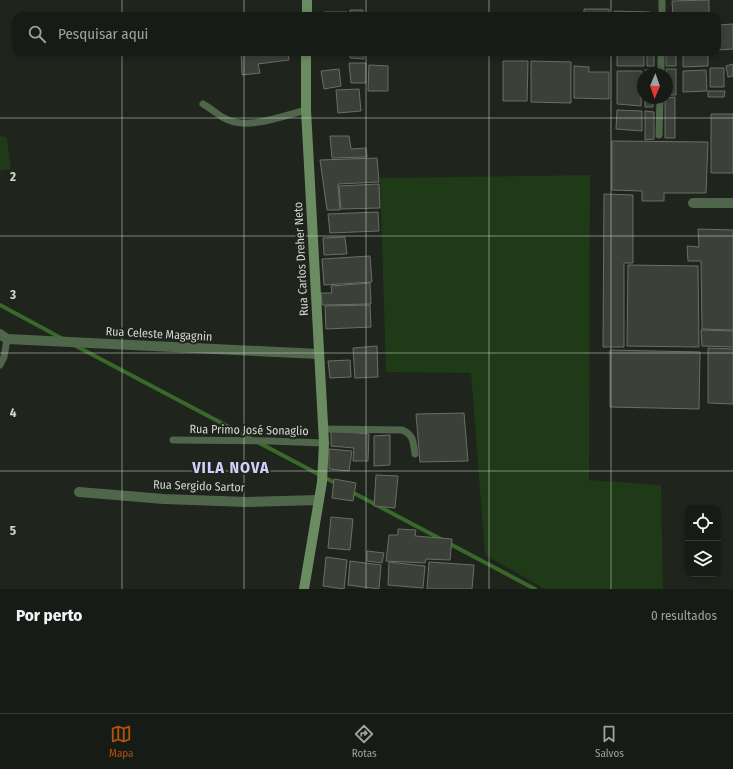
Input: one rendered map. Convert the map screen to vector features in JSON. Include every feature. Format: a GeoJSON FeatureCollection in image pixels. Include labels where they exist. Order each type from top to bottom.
{"type":"FeatureCollection","features":[{"type":"Feature","properties":{"kind":"main road"},"geometry":{"type":"LineString","coordinates":[[307,0],[307,12]]}},
{"type":"Feature","properties":{"kind":"main road","name":"Rua Carlos Dreher Neto"},"geometry":{"type":"LineString","coordinates":[[304,589],[322,482],[324,443],[306,110],[306,56]]}},
{"type":"Feature","properties":{"kind":"street"},"geometry":{"type":"LineString","coordinates":[[693,203],[733,203]]}},
{"type":"Feature","properties":{"kind":"street","name":"Rua Celeste Magagnin"},"geometry":{"type":"LineString","coordinates":[[4,337],[55,342],[319,354]]}},
{"type":"Feature","properties":{"kind":"street","name":"Rua Sergido Sartor"},"geometry":{"type":"LineString","coordinates":[[79,492],[186,500],[247,502],[319,500]]}},
{"type":"Feature","properties":{"kind":"lane"},"geometry":{"type":"LineString","coordinates":[[662,0],[662,12]]}},
{"type":"Feature","properties":{"kind":"lane"},"geometry":{"type":"LineString","coordinates":[[660,68],[661,56]]}},
{"type":"Feature","properties":{"kind":"lane"},"geometry":{"type":"LineString","coordinates":[[203,104],[225,119],[243,123],[257,122],[306,110]]}},
{"type":"Feature","properties":{"kind":"lane"},"geometry":{"type":"LineString","coordinates":[[659,135],[660,104]]}},
{"type":"Feature","properties":{"kind":"lane"},"geometry":{"type":"LineString","coordinates":[[0,365],[4,357],[4,337]]}},
{"type":"Feature","properties":{"kind":"lane"},"geometry":{"type":"LineString","coordinates":[[323,429],[402,430],[408,432],[413,439],[415,454]]}},
{"type":"Feature","properties":{"kind":"lane","name":"Rua Primo José Sonaglio"},"geometry":{"type":"LineString","coordinates":[[174,440],[324,443]]}},
{"type":"Feature","properties":{"kind":"green space"},"geometry":{"type":"Polygon","coordinates":[[[0,135],[7,138],[11,169],[0,171],[0,135]]]}},
{"type":"Feature","properties":{"kind":"green space"},"geometry":{"type":"Polygon","coordinates":[[[590,175],[589,480],[661,485],[663,589],[545,589],[485,555],[471,373],[386,372],[380,178],[590,175]]]}},
{"type":"Feature","properties":{"kind":"building"},"geometry":{"type":"Polygon","coordinates":[[[709,0],[709,12],[673,12],[672,1],[709,0]]]}},
{"type":"Feature","properties":{"kind":"building"},"geometry":{"type":"Polygon","coordinates":[[[584,9],[609,9],[609,12],[584,12],[584,9]]]}},
{"type":"Feature","properties":{"kind":"building"},"geometry":{"type":"Polygon","coordinates":[[[350,10],[363,10],[363,12],[350,12],[350,10]]]}},
{"type":"Feature","properties":{"kind":"building"},"geometry":{"type":"Polygon","coordinates":[[[614,11],[650,12],[614,12],[614,11]]]}},
{"type":"Feature","properties":{"kind":"building"},"geometry":{"type":"Polygon","coordinates":[[[733,24],[733,49],[721,50],[721,25],[733,24]]]}},
{"type":"Feature","properties":{"kind":"building"},"geometry":{"type":"Polygon","coordinates":[[[241,56],[288,56],[289,60],[258,64],[260,73],[242,75],[241,56]]]}},
{"type":"Feature","properties":{"kind":"building"},"geometry":{"type":"Polygon","coordinates":[[[350,56],[364,56],[364,59],[350,58],[350,56]]]}},
{"type":"Feature","properties":{"kind":"building"},"geometry":{"type":"Polygon","coordinates":[[[617,56],[644,56],[644,66],[617,66],[617,56]]]}},
{"type":"Feature","properties":{"kind":"building"},"geometry":{"type":"Polygon","coordinates":[[[647,56],[654,56],[654,66],[647,66],[647,56]]]}},
{"type":"Feature","properties":{"kind":"building"},"geometry":{"type":"Polygon","coordinates":[[[666,56],[676,56],[676,66],[666,66],[666,56]]]}},
{"type":"Feature","properties":{"kind":"building"},"geometry":{"type":"Polygon","coordinates":[[[683,56],[708,56],[708,66],[683,67],[683,56]]]}},
{"type":"Feature","properties":{"kind":"building"},"geometry":{"type":"Polygon","coordinates":[[[503,61],[528,61],[527,101],[503,101],[503,61]]]}},
{"type":"Feature","properties":{"kind":"building"},"geometry":{"type":"Polygon","coordinates":[[[531,61],[571,62],[571,103],[531,102],[531,61]]]}},
{"type":"Feature","properties":{"kind":"building"},"geometry":{"type":"Polygon","coordinates":[[[349,63],[366,63],[366,83],[351,83],[349,63]]]}},
{"type":"Feature","properties":{"kind":"building"},"geometry":{"type":"Polygon","coordinates":[[[733,64],[733,76],[728,77],[726,66],[733,64]]]}},
{"type":"Feature","properties":{"kind":"building"},"geometry":{"type":"Polygon","coordinates":[[[369,65],[388,66],[388,91],[368,91],[369,65]]]}},
{"type":"Feature","properties":{"kind":"building"},"geometry":{"type":"Polygon","coordinates":[[[574,66],[589,67],[589,72],[609,72],[609,99],[574,98],[574,66]]]}},
{"type":"Feature","properties":{"kind":"building"},"geometry":{"type":"Polygon","coordinates":[[[710,68],[724,68],[724,87],[710,87],[710,68]]]}},
{"type":"Feature","properties":{"kind":"building"},"geometry":{"type":"Polygon","coordinates":[[[339,69],[341,86],[324,89],[321,71],[339,69]]]}},
{"type":"Feature","properties":{"kind":"building"},"geometry":{"type":"Polygon","coordinates":[[[673,69],[676,69],[676,95],[673,95],[673,69]]]}},
{"type":"Feature","properties":{"kind":"building"},"geometry":{"type":"Polygon","coordinates":[[[706,70],[707,91],[683,92],[683,71],[706,70]]]}},
{"type":"Feature","properties":{"kind":"building"},"geometry":{"type":"Polygon","coordinates":[[[617,71],[637,71],[637,104],[641,104],[641,106],[617,104],[617,71]]]}},
{"type":"Feature","properties":{"kind":"building"},"geometry":{"type":"Polygon","coordinates":[[[359,89],[361,111],[338,113],[336,90],[359,89]]]}},
{"type":"Feature","properties":{"kind":"building"},"geometry":{"type":"Polygon","coordinates":[[[708,91],[725,91],[724,97],[708,97],[708,91]]]}},
{"type":"Feature","properties":{"kind":"building"},"geometry":{"type":"Polygon","coordinates":[[[673,97],[675,97],[675,138],[665,138],[665,104],[673,104],[673,97]]]}},
{"type":"Feature","properties":{"kind":"building"},"geometry":{"type":"Polygon","coordinates":[[[645,104],[653,104],[653,107],[645,107],[645,104]]]}},
{"type":"Feature","properties":{"kind":"building"},"geometry":{"type":"Polygon","coordinates":[[[617,110],[642,111],[642,131],[616,129],[617,110]]]}},
{"type":"Feature","properties":{"kind":"building"},"geometry":{"type":"Polygon","coordinates":[[[645,111],[654,112],[654,139],[645,140],[645,111]]]}},
{"type":"Feature","properties":{"kind":"building"},"geometry":{"type":"Polygon","coordinates":[[[711,114],[733,114],[733,173],[711,173],[711,114]]]}},
{"type":"Feature","properties":{"kind":"building"},"geometry":{"type":"Polygon","coordinates":[[[330,136],[349,136],[351,149],[366,148],[367,157],[332,158],[330,136]]]}},
{"type":"Feature","properties":{"kind":"building"},"geometry":{"type":"Polygon","coordinates":[[[612,141],[708,142],[706,193],[664,193],[664,201],[642,201],[642,191],[612,190],[612,141]]]}},
{"type":"Feature","properties":{"kind":"building"},"geometry":{"type":"Polygon","coordinates":[[[377,158],[379,182],[338,184],[340,210],[327,210],[320,160],[377,158]]]}},
{"type":"Feature","properties":{"kind":"building"},"geometry":{"type":"Polygon","coordinates":[[[379,184],[380,208],[341,209],[339,186],[379,184]]]}},
{"type":"Feature","properties":{"kind":"building"},"geometry":{"type":"Polygon","coordinates":[[[604,194],[633,195],[633,263],[624,263],[624,347],[603,347],[604,194]]]}},
{"type":"Feature","properties":{"kind":"building"},"geometry":{"type":"Polygon","coordinates":[[[378,212],[379,231],[330,233],[328,214],[378,212]]]}},
{"type":"Feature","properties":{"kind":"building"},"geometry":{"type":"Polygon","coordinates":[[[698,229],[733,230],[733,330],[702,329],[701,261],[688,261],[687,246],[699,247],[698,229]]]}},
{"type":"Feature","properties":{"kind":"building"},"geometry":{"type":"Polygon","coordinates":[[[345,237],[347,254],[324,255],[323,238],[345,237]]]}},
{"type":"Feature","properties":{"kind":"building"},"geometry":{"type":"Polygon","coordinates":[[[370,256],[372,282],[324,285],[322,259],[370,256]]]}},
{"type":"Feature","properties":{"kind":"building"},"geometry":{"type":"Polygon","coordinates":[[[628,265],[698,266],[699,347],[627,346],[628,265]]]}},
{"type":"Feature","properties":{"kind":"building"},"geometry":{"type":"Polygon","coordinates":[[[370,283],[371,304],[322,305],[321,293],[332,293],[331,286],[370,283]]]}},
{"type":"Feature","properties":{"kind":"building"},"geometry":{"type":"Polygon","coordinates":[[[370,305],[371,327],[326,329],[325,306],[370,305]]]}},
{"type":"Feature","properties":{"kind":"building"},"geometry":{"type":"Polygon","coordinates":[[[701,330],[733,331],[733,347],[702,346],[701,330]]]}},
{"type":"Feature","properties":{"kind":"building"},"geometry":{"type":"Polygon","coordinates":[[[377,346],[378,377],[355,378],[353,348],[377,346]]]}},
{"type":"Feature","properties":{"kind":"building"},"geometry":{"type":"Polygon","coordinates":[[[708,348],[733,349],[733,404],[708,403],[708,348]]]}},
{"type":"Feature","properties":{"kind":"building"},"geometry":{"type":"Polygon","coordinates":[[[610,350],[700,352],[699,409],[610,407],[610,350]]]}},
{"type":"Feature","properties":{"kind":"building"},"geometry":{"type":"Polygon","coordinates":[[[350,360],[351,377],[330,378],[328,361],[350,360]]]}},
{"type":"Feature","properties":{"kind":"building"},"geometry":{"type":"Polygon","coordinates":[[[464,413],[468,461],[420,462],[416,414],[464,413]]]}},
{"type":"Feature","properties":{"kind":"building"},"geometry":{"type":"Polygon","coordinates":[[[331,431],[369,434],[368,461],[353,461],[354,448],[331,446],[331,431]]]}},
{"type":"Feature","properties":{"kind":"building"},"geometry":{"type":"Polygon","coordinates":[[[390,435],[390,465],[374,466],[374,436],[390,435]]]}},
{"type":"Feature","properties":{"kind":"building"},"geometry":{"type":"Polygon","coordinates":[[[329,449],[352,451],[349,471],[329,469],[329,449]]]}},
{"type":"Feature","properties":{"kind":"building"},"geometry":{"type":"Polygon","coordinates":[[[376,475],[398,476],[395,508],[374,506],[376,475]]]}},
{"type":"Feature","properties":{"kind":"building"},"geometry":{"type":"Polygon","coordinates":[[[334,479],[356,483],[353,501],[332,498],[334,479]]]}},
{"type":"Feature","properties":{"kind":"building"},"geometry":{"type":"Polygon","coordinates":[[[331,517],[353,519],[350,550],[328,548],[331,517]]]}},
{"type":"Feature","properties":{"kind":"building"},"geometry":{"type":"Polygon","coordinates":[[[398,529],[416,530],[415,536],[452,539],[450,560],[426,559],[425,563],[386,561],[389,535],[398,535],[398,529]]]}},
{"type":"Feature","properties":{"kind":"building"},"geometry":{"type":"Polygon","coordinates":[[[367,551],[384,553],[382,563],[367,561],[367,551]]]}},
{"type":"Feature","properties":{"kind":"building"},"geometry":{"type":"Polygon","coordinates":[[[326,557],[347,560],[344,589],[323,586],[326,557]]]}},
{"type":"Feature","properties":{"kind":"building"},"geometry":{"type":"Polygon","coordinates":[[[350,561],[381,565],[379,589],[348,585],[350,561]]]}},
{"type":"Feature","properties":{"kind":"building"},"geometry":{"type":"Polygon","coordinates":[[[389,562],[425,566],[423,588],[388,585],[389,562]]]}},
{"type":"Feature","properties":{"kind":"building"},"geometry":{"type":"Polygon","coordinates":[[[429,562],[474,565],[472,589],[427,589],[429,562]]]}},
{"type":"Feature","properties":{"kind":"waterway"},"geometry":{"type":"LineString","coordinates":[[0,305],[63,339]]}},
{"type":"Feature","properties":{"kind":"waterway"},"geometry":{"type":"LineString","coordinates":[[76,346],[337,484]]}},
{"type":"Feature","properties":{"kind":"waterway"},"geometry":{"type":"LineString","coordinates":[[350,491],[535,589]]}},
{"type":"Feature","properties":{"kind":"district","name":"VILA NOVA"},"geometry":{"type":"Point","coordinates":[231,467]}}]}
